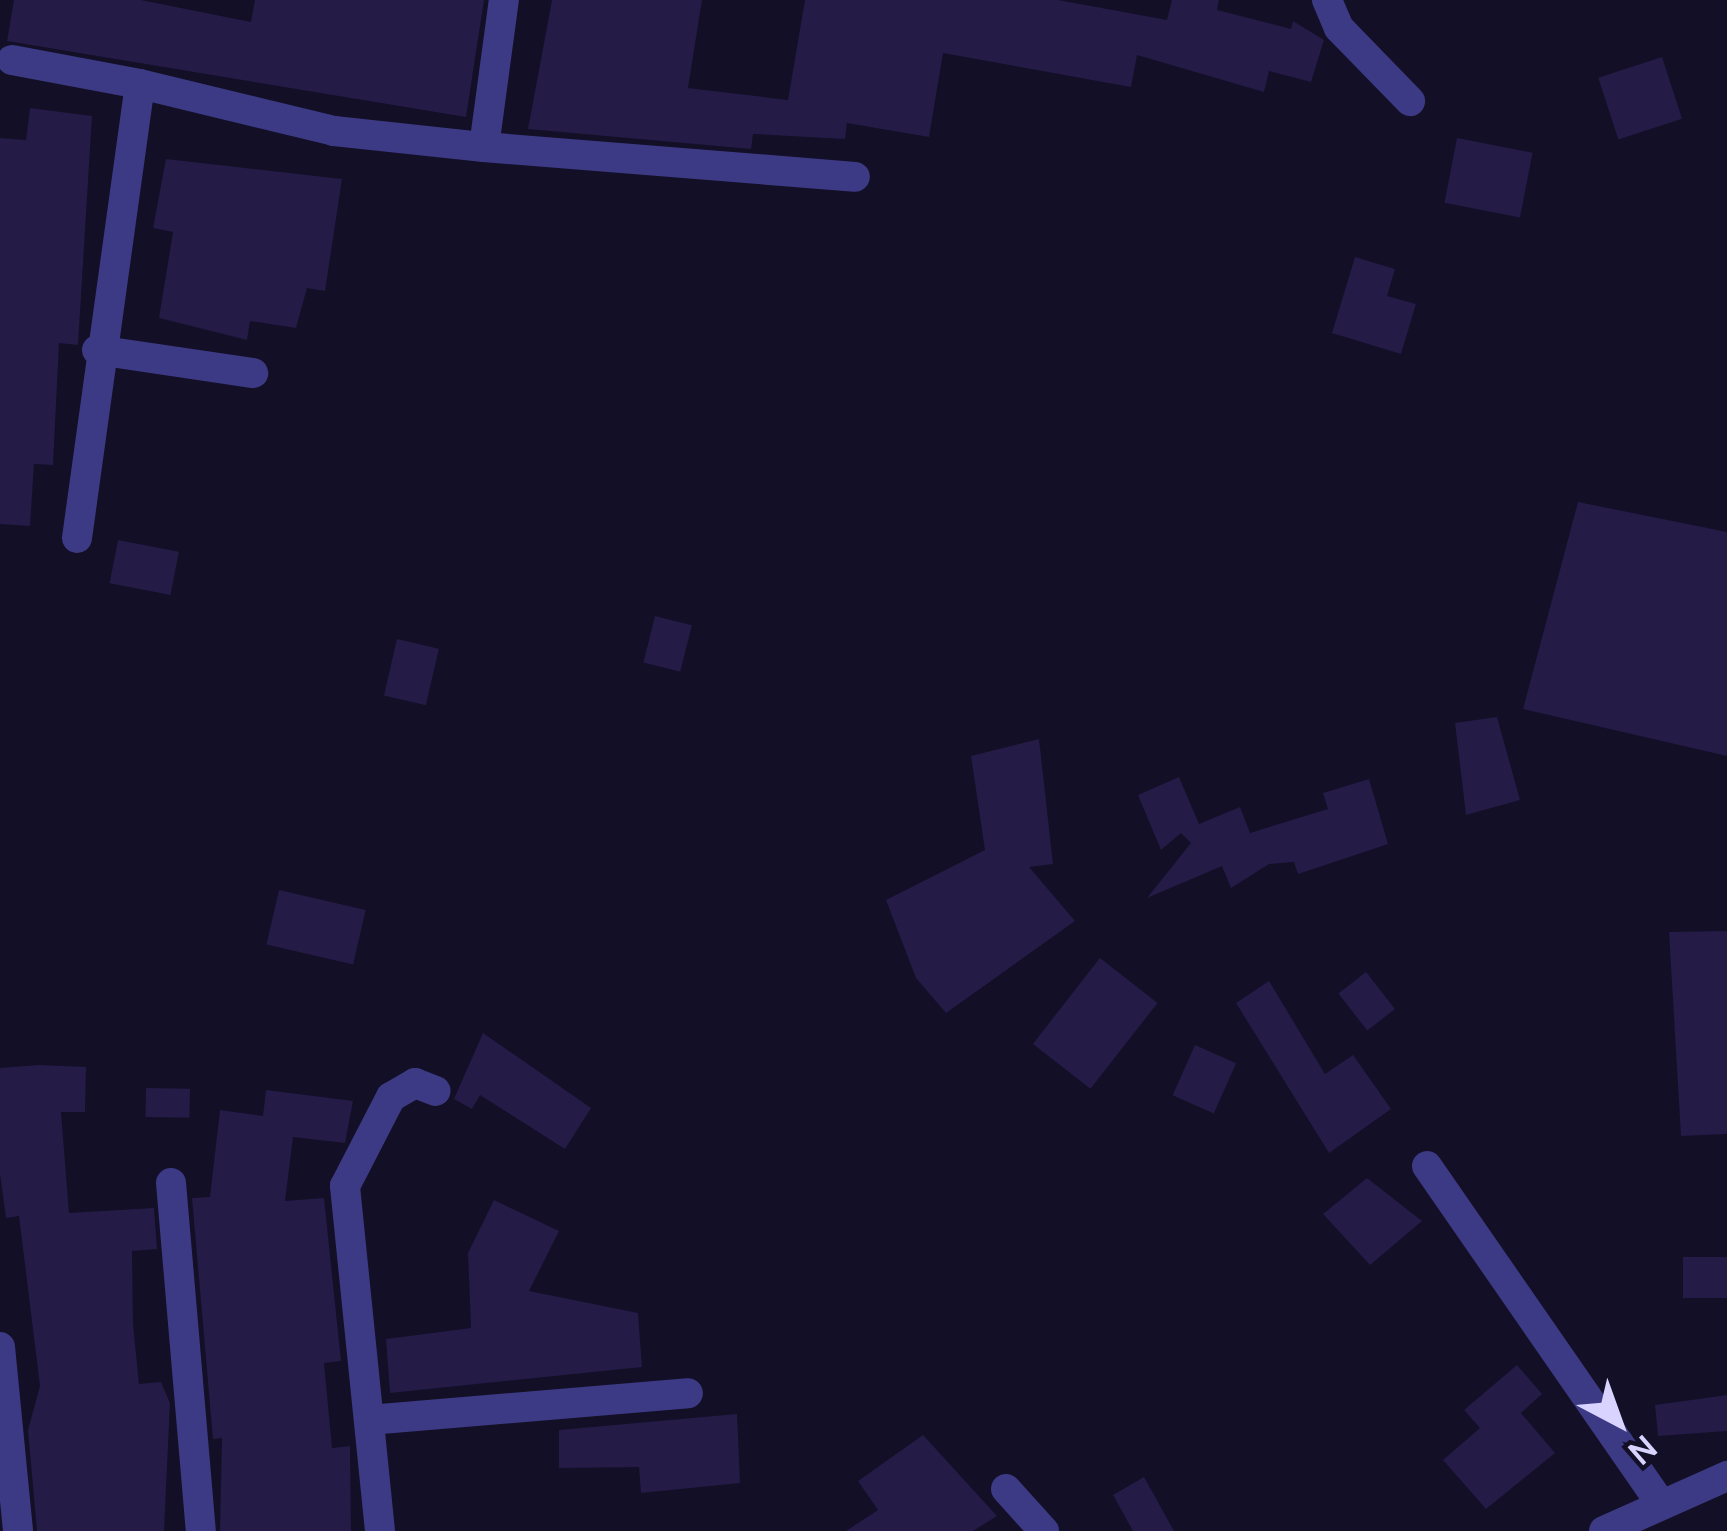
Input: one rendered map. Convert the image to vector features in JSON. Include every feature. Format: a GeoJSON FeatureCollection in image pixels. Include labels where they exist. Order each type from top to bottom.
{"type":"FeatureCollection","features":[{"type":"Feature","properties":{"kind":"street"},"geometry":{"type":"LineString","coordinates":[[484,148],[504,0]]}},
{"type":"Feature","properties":{"kind":"street"},"geometry":{"type":"LineString","coordinates":[[1327,0],[1339,28],[1410,101]]}},
{"type":"Feature","properties":{"kind":"street"},"geometry":{"type":"LineString","coordinates":[[12,60],[140,84],[334,131],[484,148],[855,177]]}},
{"type":"Feature","properties":{"kind":"street"},"geometry":{"type":"LineString","coordinates":[[77,538],[97,350],[140,84]]}},
{"type":"Feature","properties":{"kind":"street"},"geometry":{"type":"LineString","coordinates":[[97,350],[253,373]]}},
{"type":"Feature","properties":{"kind":"street"},"geometry":{"type":"LineString","coordinates":[[380,1531],[346,1186],[391,1097],[415,1084],[436,1091]]}},
{"type":"Feature","properties":{"kind":"street"},"geometry":{"type":"LineString","coordinates":[[1427,1166],[1660,1503]]}},
{"type":"Feature","properties":{"kind":"street"},"geometry":{"type":"LineString","coordinates":[[171,1184],[201,1531]]}},
{"type":"Feature","properties":{"kind":"street"},"geometry":{"type":"LineString","coordinates":[[0,1347],[3,1456],[17,1531]]}},
{"type":"Feature","properties":{"kind":"street"},"geometry":{"type":"LineString","coordinates":[[369,1420],[688,1393]]}},
{"type":"Feature","properties":{"kind":"street"},"geometry":{"type":"LineString","coordinates":[[1604,1531],[1727,1476]]}},
{"type":"Feature","properties":{"kind":"street"},"geometry":{"type":"LineString","coordinates":[[1006,1490],[1044,1531]]}},
{"type":"Feature","properties":{"kind":"building"},"geometry":{"type":"Polygon","coordinates":[[[14,0],[141,0],[251,22],[255,0],[484,0],[466,117],[7,41],[14,0]]]}},
{"type":"Feature","properties":{"kind":"building"},"geometry":{"type":"Polygon","coordinates":[[[552,0],[702,0],[688,88],[788,100],[805,0],[1058,0],[1167,20],[1172,0],[1219,0],[1217,10],[1291,29],[1293,21],[1324,40],[1311,82],[1269,71],[1264,92],[1137,55],[1131,87],[943,53],[929,137],[847,123],[845,139],[753,134],[751,149],[528,129],[552,0]]]}},
{"type":"Feature","properties":{"kind":"building"},"geometry":{"type":"Polygon","coordinates":[[[1662,57],[1682,119],[1618,140],[1598,78],[1662,57]]]}},
{"type":"Feature","properties":{"kind":"building"},"geometry":{"type":"Polygon","coordinates":[[[30,108],[92,116],[78,345],[59,343],[53,465],[34,464],[30,526],[0,524],[0,138],[26,140],[30,108]]]}},
{"type":"Feature","properties":{"kind":"building"},"geometry":{"type":"Polygon","coordinates":[[[1457,138],[1533,153],[1520,217],[1444,203],[1457,138]]]}},
{"type":"Feature","properties":{"kind":"building"},"geometry":{"type":"Polygon","coordinates":[[[166,159],[342,179],[325,291],[307,288],[296,328],[250,321],[247,340],[159,318],[173,232],[153,228],[166,159]]]}},
{"type":"Feature","properties":{"kind":"building"},"geometry":{"type":"Polygon","coordinates":[[[1355,257],[1395,269],[1387,296],[1416,304],[1401,354],[1332,333],[1355,257]]]}},
{"type":"Feature","properties":{"kind":"building"},"geometry":{"type":"Polygon","coordinates":[[[1578,502],[1727,532],[1727,756],[1523,709],[1578,502]]]}},
{"type":"Feature","properties":{"kind":"building"},"geometry":{"type":"Polygon","coordinates":[[[118,540],[179,552],[170,595],[110,583],[118,540]]]}},
{"type":"Feature","properties":{"kind":"building"},"geometry":{"type":"Polygon","coordinates":[[[655,616],[692,625],[680,672],[643,663],[655,616]]]}},
{"type":"Feature","properties":{"kind":"building"},"geometry":{"type":"Polygon","coordinates":[[[397,639],[439,649],[426,705],[384,696],[397,639]]]}},
{"type":"Feature","properties":{"kind":"building"},"geometry":{"type":"Polygon","coordinates":[[[1497,717],[1520,800],[1466,815],[1455,723],[1497,717]]]}},
{"type":"Feature","properties":{"kind":"building"},"geometry":{"type":"Polygon","coordinates":[[[1039,739],[1053,864],[1029,867],[1075,921],[946,1013],[916,978],[886,900],[985,850],[971,756],[1039,739]]]}},
{"type":"Feature","properties":{"kind":"building"},"geometry":{"type":"Polygon","coordinates":[[[1179,777],[1199,824],[1240,807],[1250,833],[1328,809],[1323,793],[1369,779],[1388,844],[1298,874],[1294,862],[1269,864],[1231,888],[1222,866],[1147,898],[1191,843],[1181,833],[1161,850],[1138,795],[1179,777]]]}},
{"type":"Feature","properties":{"kind":"building"},"geometry":{"type":"Polygon","coordinates":[[[279,890],[366,910],[353,965],[266,945],[279,890]]]}},
{"type":"Feature","properties":{"kind":"building"},"geometry":{"type":"Polygon","coordinates":[[[1727,931],[1727,1134],[1681,1136],[1669,932],[1727,931]]]}},
{"type":"Feature","properties":{"kind":"building"},"geometry":{"type":"Polygon","coordinates":[[[1100,958],[1158,1003],[1090,1089],[1033,1044],[1100,958]]]}},
{"type":"Feature","properties":{"kind":"building"},"geometry":{"type":"Polygon","coordinates":[[[1366,972],[1395,1009],[1367,1031],[1338,994],[1366,972]]]}},
{"type":"Feature","properties":{"kind":"building"},"geometry":{"type":"Polygon","coordinates":[[[1269,981],[1325,1074],[1353,1055],[1391,1109],[1329,1153],[1236,1003],[1269,981]]]}},
{"type":"Feature","properties":{"kind":"building"},"geometry":{"type":"Polygon","coordinates":[[[483,1033],[591,1108],[565,1149],[480,1095],[472,1109],[454,1099],[483,1033]]]}},
{"type":"Feature","properties":{"kind":"building"},"geometry":{"type":"Polygon","coordinates":[[[1195,1045],[1236,1063],[1214,1114],[1173,1095],[1195,1045]]]}},
{"type":"Feature","properties":{"kind":"building"},"geometry":{"type":"Polygon","coordinates":[[[86,1067],[85,1112],[61,1112],[69,1213],[154,1208],[157,1249],[132,1251],[133,1324],[139,1384],[161,1382],[170,1403],[164,1531],[37,1531],[28,1430],[40,1386],[19,1216],[6,1218],[0,1174],[0,1068],[86,1067]]]}},
{"type":"Feature","properties":{"kind":"building"},"geometry":{"type":"Polygon","coordinates":[[[146,1088],[190,1089],[189,1118],[145,1117],[146,1088]]]}},
{"type":"Feature","properties":{"kind":"building"},"geometry":{"type":"Polygon","coordinates":[[[266,1090],[353,1101],[345,1143],[293,1137],[285,1201],[324,1198],[341,1361],[324,1363],[332,1448],[350,1446],[351,1531],[220,1531],[222,1438],[213,1439],[192,1198],[210,1197],[220,1110],[263,1116],[266,1090]]]}},
{"type":"Feature","properties":{"kind":"building"},"geometry":{"type":"Polygon","coordinates":[[[1367,1178],[1422,1221],[1370,1265],[1323,1214],[1367,1178]]]}},
{"type":"Feature","properties":{"kind":"building"},"geometry":{"type":"Polygon","coordinates":[[[494,1200],[559,1231],[529,1291],[638,1313],[642,1367],[390,1393],[386,1339],[471,1328],[468,1253],[494,1200]]]}},
{"type":"Feature","properties":{"kind":"building"},"geometry":{"type":"Polygon","coordinates":[[[1683,1257],[1727,1257],[1727,1298],[1683,1298],[1683,1257]]]}},
{"type":"Feature","properties":{"kind":"building"},"geometry":{"type":"Polygon","coordinates":[[[1517,1365],[1542,1394],[1521,1413],[1555,1453],[1486,1509],[1443,1460],[1480,1428],[1464,1410],[1517,1365]]]}},
{"type":"Feature","properties":{"kind":"building"},"geometry":{"type":"Polygon","coordinates":[[[1727,1395],[1727,1431],[1658,1436],[1655,1405],[1727,1395]]]}},
{"type":"Feature","properties":{"kind":"building"},"geometry":{"type":"Polygon","coordinates":[[[737,1414],[740,1483],[641,1493],[639,1467],[559,1468],[559,1430],[737,1414]]]}},
{"type":"Feature","properties":{"kind":"building"},"geometry":{"type":"Polygon","coordinates":[[[923,1435],[997,1516],[973,1531],[846,1531],[878,1510],[858,1481],[923,1435]]]}},
{"type":"Feature","properties":{"kind":"building"},"geometry":{"type":"Polygon","coordinates":[[[1144,1477],[1174,1531],[1133,1531],[1113,1495],[1144,1477]]]}}]}
